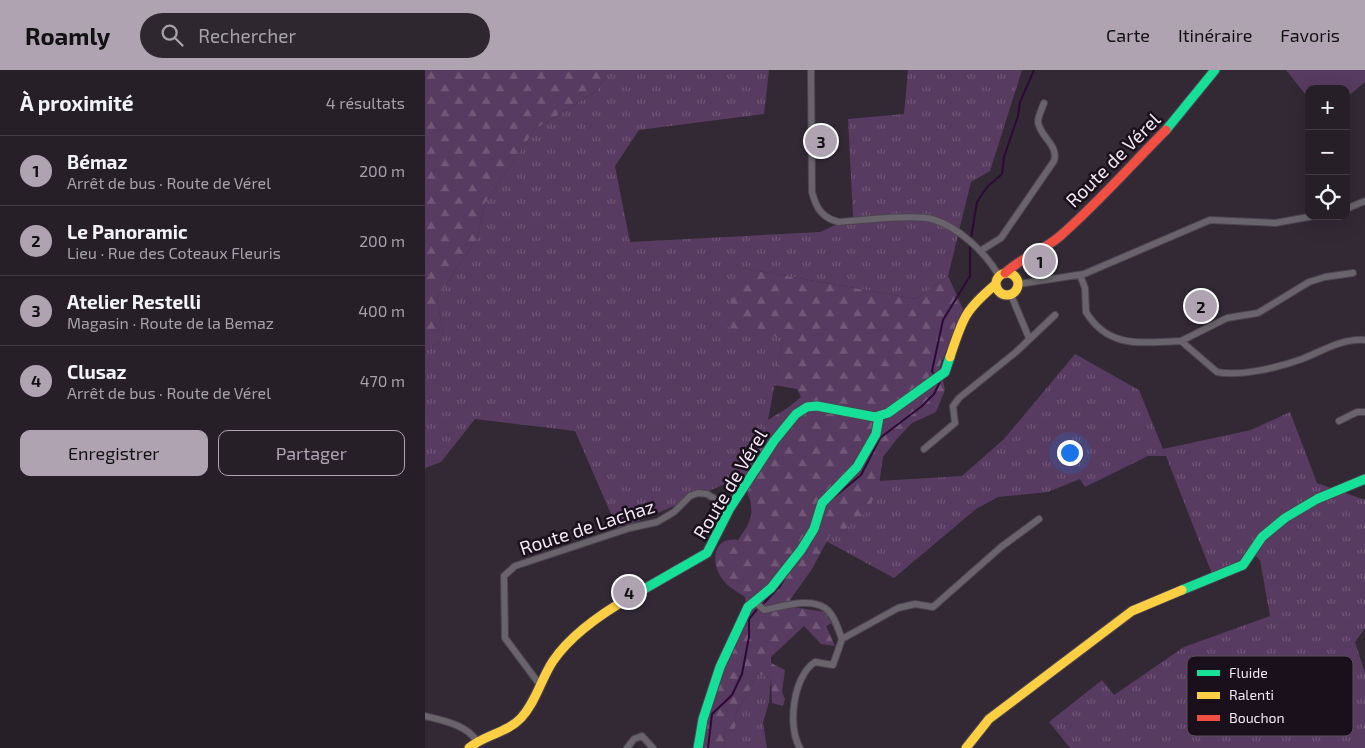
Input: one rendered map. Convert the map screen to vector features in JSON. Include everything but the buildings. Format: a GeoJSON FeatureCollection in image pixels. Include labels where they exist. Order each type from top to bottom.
{"type":"FeatureCollection","features":[{"type":"Feature","properties":{"kind":"street"},"geometry":{"type":"LineString","coordinates":[[811,70],[812,192],[818,210],[831,220],[839,222],[931,219],[951,228],[980,251],[1000,278],[1001,294]]}},
{"type":"Feature","properties":{"kind":"street","name":"Route de Vérel"},"geometry":{"type":"LineString","coordinates":[[469,748],[477,741],[503,731],[521,718],[564,648],[608,610],[707,553],[730,508],[783,429],[801,410],[817,406],[874,417],[900,406],[945,372],[960,323],[969,310],[1015,264],[1023,261],[1059,237],[1147,150],[1187,106],[1215,70]]}},
{"type":"Feature","properties":{"kind":"street"},"geometry":{"type":"LineString","coordinates":[[980,251],[1001,238],[1054,161],[1054,149],[1039,127],[1038,120],[1044,103]]}},
{"type":"Feature","properties":{"kind":"street"},"geometry":{"type":"LineString","coordinates":[[1350,207],[1365,201]]}},
{"type":"Feature","properties":{"kind":"street"},"geometry":{"type":"LineString","coordinates":[[1000,278],[1017,280],[1080,275],[1210,220],[1275,223],[1305,218]]}},
{"type":"Feature","properties":{"kind":"street"},"geometry":{"type":"LineString","coordinates":[[969,310],[989,298],[1001,294],[1011,295],[1017,291],[1017,270],[1023,261]]}},
{"type":"Feature","properties":{"kind":"street"},"geometry":{"type":"LineString","coordinates":[[1080,275],[1085,288],[1086,312],[1115,339],[1124,342],[1181,341],[1227,318],[1259,313],[1309,282],[1325,277],[1353,274]]}},
{"type":"Feature","properties":{"kind":"street"},"geometry":{"type":"LineString","coordinates":[[1011,295],[1029,338]]}},
{"type":"Feature","properties":{"kind":"street"},"geometry":{"type":"LineString","coordinates":[[924,449],[955,423],[953,410],[956,401],[1017,352],[1029,338],[1055,315]]}},
{"type":"Feature","properties":{"kind":"street"},"geometry":{"type":"LineString","coordinates":[[1181,341],[1212,369],[1223,373],[1283,365],[1348,341],[1365,340]]}},
{"type":"Feature","properties":{"kind":"street"},"geometry":{"type":"LineString","coordinates":[[1339,421],[1357,412],[1365,412]]}},
{"type":"Feature","properties":{"kind":"street"},"geometry":{"type":"LineString","coordinates":[[698,748],[703,719],[720,667],[748,608],[771,588],[801,550],[814,529],[823,503],[851,475],[871,441],[874,417]]}},
{"type":"Feature","properties":{"kind":"street"},"geometry":{"type":"LineString","coordinates":[[966,748],[989,719],[1132,611],[1243,565],[1262,537],[1285,518],[1317,499],[1365,479]]}},
{"type":"Feature","properties":{"kind":"street","name":"Route de Lachaz"},"geometry":{"type":"LineString","coordinates":[[540,685],[505,638],[504,576],[515,566],[596,538],[657,522],[674,512],[690,496],[698,493],[707,494],[730,508]]}},
{"type":"Feature","properties":{"kind":"street"},"geometry":{"type":"LineString","coordinates":[[842,638],[898,608],[915,604],[933,607],[1039,518]]}},
{"type":"Feature","properties":{"kind":"street"},"geometry":{"type":"LineString","coordinates":[[756,603],[764,610],[784,606],[815,604],[826,608],[834,619],[842,638],[833,665],[815,662],[803,673],[791,716],[792,730],[800,748]]}},
{"type":"Feature","properties":{"kind":"street"},"geometry":{"type":"LineString","coordinates":[[425,716],[451,722],[472,734],[477,741]]}},
{"type":"Feature","properties":{"kind":"street"},"geometry":{"type":"LineString","coordinates":[[627,748],[634,739],[642,736],[653,748]]}},
{"type":"Feature","properties":{"kind":"green space"},"geometry":{"type":"Polygon","coordinates":[[[425,70],[608,70],[597,91],[535,129],[485,203],[477,238],[437,298],[444,338],[425,352],[425,70]]]}},
{"type":"Feature","properties":{"kind":"green space"},"geometry":{"type":"Polygon","coordinates":[[[608,70],[769,70],[764,114],[639,130],[615,166],[630,242],[820,232],[853,217],[848,119],[904,114],[908,70],[1022,70],[990,171],[971,182],[948,276],[916,299],[742,268],[783,338],[768,420],[739,468],[741,477],[618,530],[575,431],[475,419],[441,462],[425,468],[425,352],[444,338],[437,298],[477,238],[485,203],[535,129],[597,91],[608,70]]]}},
{"type":"Feature","properties":{"kind":"green space"},"geometry":{"type":"Polygon","coordinates":[[[1286,70],[1365,70],[1365,82],[1350,95],[1350,85],[1305,85],[1305,94],[1286,70]]]}},
{"type":"Feature","properties":{"kind":"green space"},"geometry":{"type":"Polygon","coordinates":[[[742,268],[916,299],[948,276],[963,309],[940,366],[945,390],[936,412],[912,423],[896,440],[883,457],[879,485],[868,511],[844,530],[835,526],[812,569],[790,600],[793,607],[825,612],[832,623],[826,626],[835,646],[821,644],[804,626],[771,657],[771,663],[785,670],[782,692],[785,699],[783,706],[772,703],[771,678],[758,673],[734,717],[736,723],[734,731],[724,730],[725,748],[702,748],[703,729],[721,674],[747,615],[745,597],[723,580],[719,574],[715,559],[718,547],[723,542],[738,540],[750,519],[750,500],[739,469],[768,420],[801,397],[797,389],[774,385],[783,338],[723,326],[742,268]]]}},
{"type":"Feature","properties":{"kind":"green space"},"geometry":{"type":"Polygon","coordinates":[[[1075,354],[1139,390],[1163,449],[1251,430],[1290,412],[1317,483],[1365,500],[1365,628],[1355,642],[1365,673],[1365,748],[1070,748],[1049,722],[1102,680],[1114,695],[1184,647],[1270,616],[1260,560],[1256,556],[1212,574],[1166,456],[1148,456],[1085,487],[1080,479],[1048,492],[998,497],[976,509],[894,578],[826,541],[835,526],[878,481],[962,476],[1004,439],[1075,354]]]}},
{"type":"Feature","properties":{"kind":"green space"},"geometry":{"type":"Polygon","coordinates":[[[758,673],[771,678],[769,702],[763,723],[767,748],[725,748],[724,730],[736,723],[734,717],[758,673]]]}},
{"type":"Feature","properties":{"kind":"waterway"},"geometry":{"type":"LineString","coordinates":[[971,238],[977,202],[987,187],[1002,174],[1004,157],[1018,116],[1020,102],[1034,70]]}},
{"type":"Feature","properties":{"kind":"waterway"},"geometry":{"type":"LineString","coordinates":[[935,376],[932,371],[943,320],[970,276],[970,245]]}},
{"type":"Feature","properties":{"kind":"waterway"},"geometry":{"type":"LineString","coordinates":[[834,497],[861,475],[880,438],[922,406],[934,394],[940,382],[938,380]]}},
{"type":"Feature","properties":{"kind":"waterway"},"geometry":{"type":"LineString","coordinates":[[762,605],[780,586],[787,574]]}},
{"type":"Feature","properties":{"kind":"waterway"},"geometry":{"type":"LineString","coordinates":[[708,748],[712,714],[732,695],[742,674],[749,637],[749,619],[758,608]]}},
{"type":"Feature","properties":{"kind":"traffic: fast"},"geometry":{"type":"LineString","coordinates":[[1166,130],[1215,70]]}},
{"type":"Feature","properties":{"kind":"traffic: fast"},"geometry":{"type":"LineString","coordinates":[[632,596],[707,553],[730,508],[774,441],[796,414],[807,407],[817,406],[875,417],[888,413],[945,372],[950,357]]}},
{"type":"Feature","properties":{"kind":"traffic: fast"},"geometry":{"type":"LineString","coordinates":[[698,748],[703,719],[720,667],[748,607],[771,588],[801,550],[814,529],[822,503],[857,467],[876,434],[879,417]]}},
{"type":"Feature","properties":{"kind":"traffic: fast"},"geometry":{"type":"LineString","coordinates":[[1182,590],[1243,565],[1262,537],[1285,518],[1317,499],[1365,479]]}},
{"type":"Feature","properties":{"kind":"traffic: slow"},"geometry":{"type":"LineString","coordinates":[[1003,273],[1011,273],[1018,280],[1018,284],[1018,288],[1011,295],[1003,295],[996,288],[996,280],[1003,273]]}},
{"type":"Feature","properties":{"kind":"traffic: slow"},"geometry":{"type":"LineString","coordinates":[[950,357],[966,316],[977,301],[996,284]]}},
{"type":"Feature","properties":{"kind":"traffic: slow"},"geometry":{"type":"LineString","coordinates":[[966,748],[989,719],[1132,611],[1182,590]]}},
{"type":"Feature","properties":{"kind":"traffic: slow"},"geometry":{"type":"LineString","coordinates":[[469,748],[481,740],[509,727],[521,718],[531,705],[553,661],[569,641],[589,624],[632,596]]}},
{"type":"Feature","properties":{"kind":"traffic: jam"},"geometry":{"type":"LineString","coordinates":[[1005,273],[1059,237],[1166,130]]}},
{"type":"Feature","properties":{"kind":"place","name":"Atelier Restelli"},"geometry":{"type":"Point","coordinates":[821,141]}},
{"type":"Feature","properties":{"kind":"place","name":"Bémaz"},"geometry":{"type":"Point","coordinates":[1040,261]}},
{"type":"Feature","properties":{"kind":"place","name":"Le Panoramic"},"geometry":{"type":"Point","coordinates":[1201,306]}},
{"type":"Feature","properties":{"kind":"place","name":"Clusaz"},"geometry":{"type":"Point","coordinates":[629,592]}}]}
